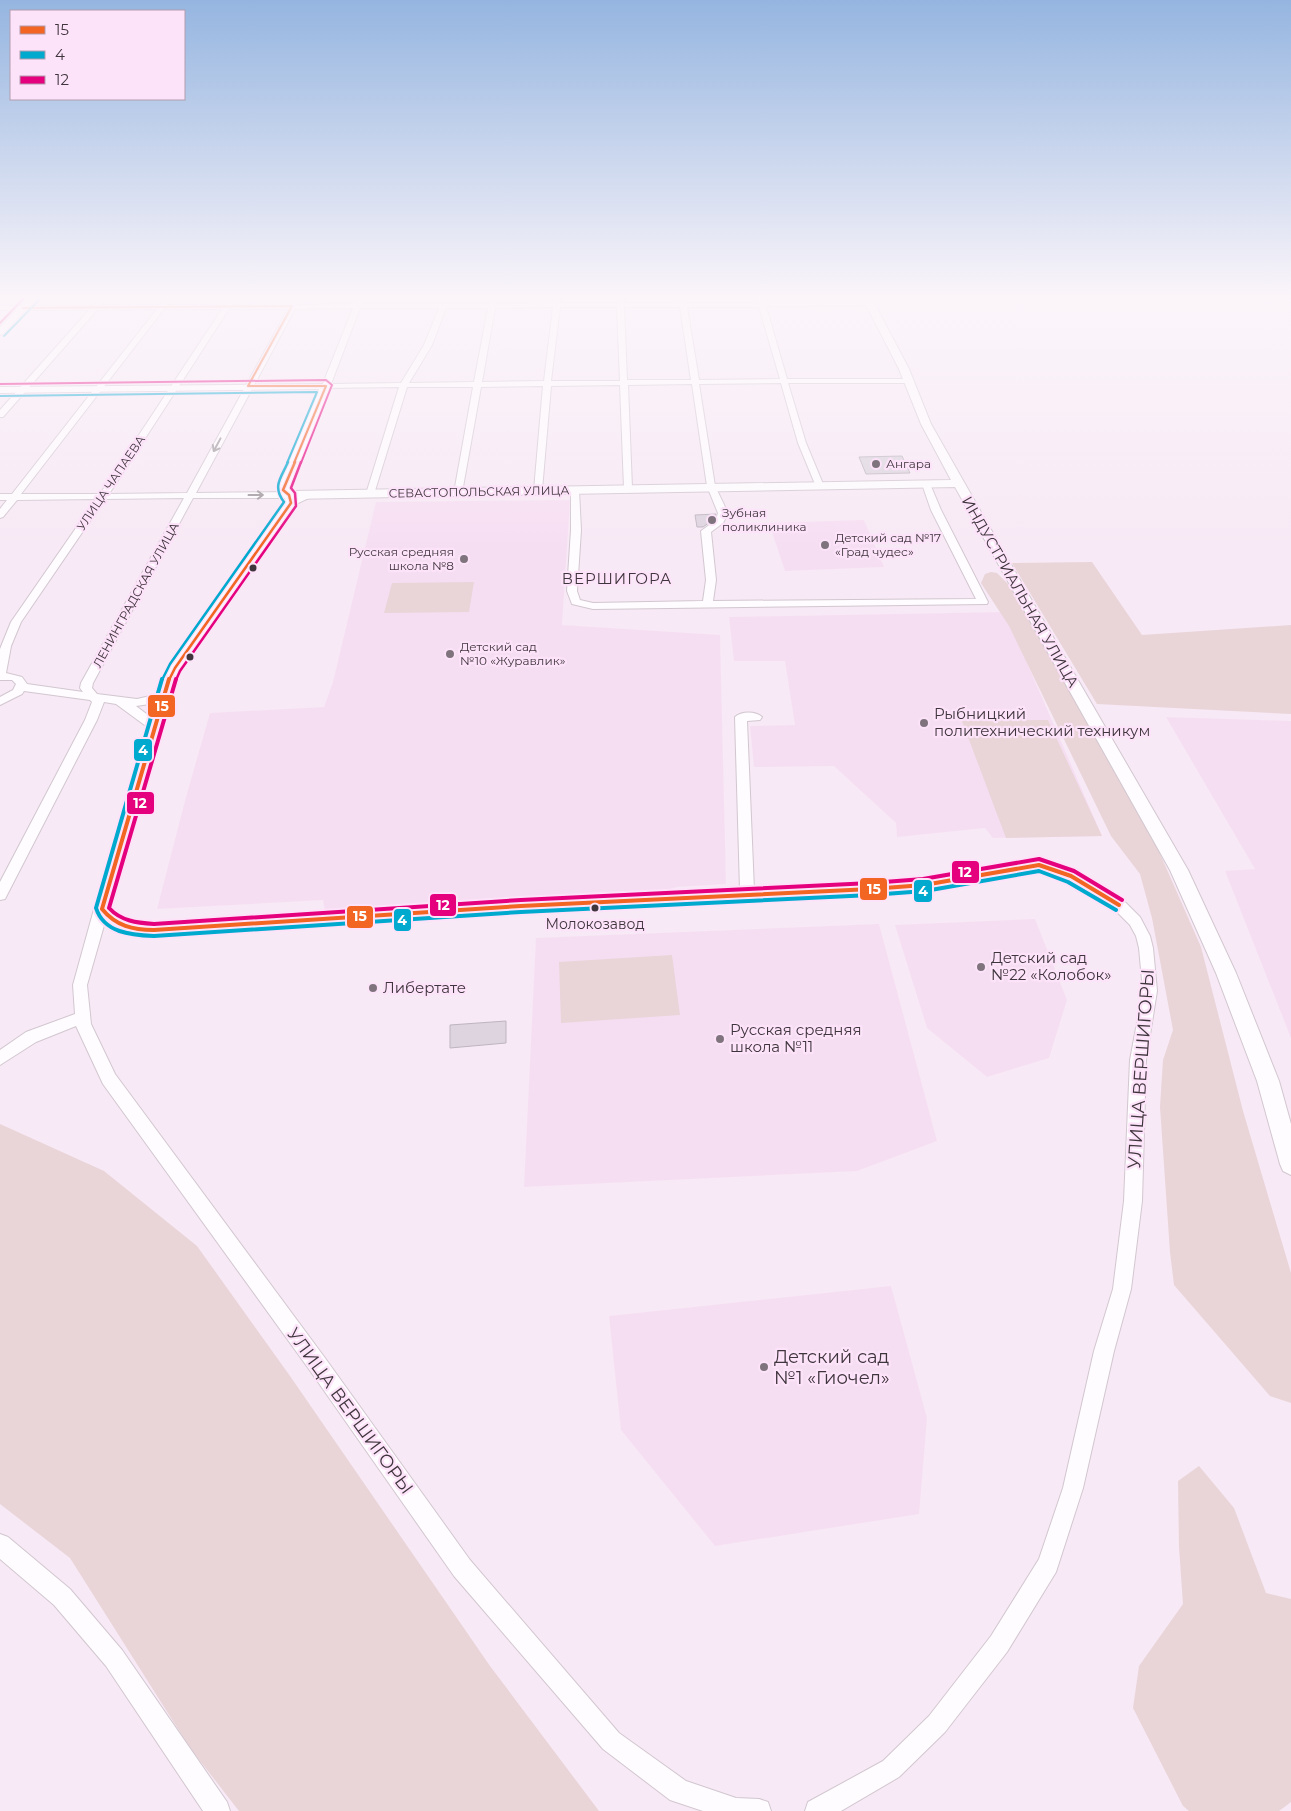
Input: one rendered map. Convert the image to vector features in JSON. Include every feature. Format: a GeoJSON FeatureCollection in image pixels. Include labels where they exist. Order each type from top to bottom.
{"type":"FeatureCollection","features":[{"type":"Feature","properties":{"kind":"street"},"geometry":{"type":"LineString","coordinates":[[0,415],[32,380]]}},
{"type":"Feature","properties":{"kind":"street"},"geometry":{"type":"LineString","coordinates":[[0,515],[106,380]]}},
{"type":"Feature","properties":{"kind":"street","name":"УЛИЦА ЧАПАЕВА"},"geometry":{"type":"LineString","coordinates":[[21,687],[20,681],[17,678],[0,677],[6,646],[16,622],[103,496],[179,380]]}},
{"type":"Feature","properties":{"kind":"street","name":"ЛЕНИНГРАДСКАЯ УЛИЦА"},"geometry":{"type":"LineString","coordinates":[[0,895],[91,720],[98,702],[86,688],[87,683],[252,380]]}},
{"type":"Feature","properties":{"kind":"street"},"geometry":{"type":"LineString","coordinates":[[290,499],[283,490],[329,380]]}},
{"type":"Feature","properties":{"kind":"street"},"geometry":{"type":"LineString","coordinates":[[370,494],[403,386],[407,380]]}},
{"type":"Feature","properties":{"kind":"street"},"geometry":{"type":"LineString","coordinates":[[460,492],[459,487],[477,380]]}},
{"type":"Feature","properties":{"kind":"street"},"geometry":{"type":"LineString","coordinates":[[538,490],[548,380]]}},
{"type":"Feature","properties":{"kind":"street"},"geometry":{"type":"LineString","coordinates":[[622,380],[628,488]]}},
{"type":"Feature","properties":{"kind":"street"},"geometry":{"type":"LineString","coordinates":[[0,390],[783,380],[909,381]]}},
{"type":"Feature","properties":{"kind":"street"},"geometry":{"type":"LineString","coordinates":[[783,380],[802,443],[819,484]]}},
{"type":"Feature","properties":{"kind":"street","name":"ИНДУСТРИАЛЬНАЯ УЛИЦА"},"geometry":{"type":"LineString","coordinates":[[909,381],[926,424],[994,549],[1179,870],[1226,972],[1261,1063],[1291,1164]]}},
{"type":"Feature","properties":{"kind":"street"},"geometry":{"type":"LineString","coordinates":[[696,382],[711,486],[723,513],[720,521],[706,531],[711,580],[708,604]]}},
{"type":"Feature","properties":{"kind":"street","name":"СЕВАСТОПОЛЬСКАЯ УЛИЦА"},"geometry":{"type":"LineString","coordinates":[[0,497],[190,496],[290,499],[309,496],[370,494],[958,482]]}},
{"type":"Feature","properties":{"kind":"street"},"geometry":{"type":"LineString","coordinates":[[575,490],[576,530],[572,591],[576,602],[593,606],[983,602],[936,510],[926,484]]}},
{"type":"Feature","properties":{"kind":"street","name":"УЛИЦА ВЕРШИГОРЫ"},"geometry":{"type":"LineString","coordinates":[[290,499],[175,668],[167,684],[156,728],[80,985],[83,1024],[109,1079],[469,1575],[611,1741],[679,1790],[736,1810],[759,1811]]}},
{"type":"Feature","properties":{"kind":"street"},"geometry":{"type":"LineString","coordinates":[[0,701],[12,696],[21,687],[118,701],[144,702],[164,696]]}},
{"type":"Feature","properties":{"kind":"street"},"geometry":{"type":"LineString","coordinates":[[118,701],[138,713],[156,728]]}},
{"type":"Feature","properties":{"kind":"street"},"geometry":{"type":"LineString","coordinates":[[747,894],[741,717],[756,717]]}},
{"type":"Feature","properties":{"kind":"street","name":"УЛИЦА ВЕРШИГОРЫ"},"geometry":{"type":"LineString","coordinates":[[102,908],[107,917],[122,927],[141,930],[924,885],[1039,865],[1056,868],[1063,872],[1119,905],[1135,921],[1143,936],[1150,991],[1138,1060],[1133,1201],[1122,1288],[1104,1351],[1073,1488],[1048,1564],[999,1644],[937,1724],[891,1769],[817,1811]]}},
{"type":"Feature","properties":{"kind":"street"},"geometry":{"type":"LineString","coordinates":[[0,1058],[5,1057],[31,1036],[83,1017]]}},
{"type":"Feature","properties":{"kind":"street"},"geometry":{"type":"LineString","coordinates":[[0,1545],[62,1597],[114,1658],[218,1811]]}},
{"type":"Feature","properties":{"kind":"shaded area"},"geometry":{"type":"Polygon","coordinates":[[[570,500],[562,625],[720,635],[726,884],[677,887],[652,894],[393,909],[385,906],[325,911],[323,900],[157,909],[210,713],[324,707],[333,682],[376,502],[570,500]]]}},
{"type":"Feature","properties":{"kind":"shaded area","name":"Детский сад №17 «Град чудес»"},"geometry":{"type":"Polygon","coordinates":[[[864,520],[884,567],[785,571],[769,523],[864,520]]]}},
{"type":"Feature","properties":{"kind":"shaded area"},"geometry":{"type":"Polygon","coordinates":[[[1092,562],[1142,635],[1291,625],[1291,714],[1097,704],[1012,563],[1092,562]]]}},
{"type":"Feature","properties":{"kind":"shaded area"},"geometry":{"type":"Polygon","coordinates":[[[997,573],[1013,589],[1045,648],[1102,743],[1157,847],[1201,947],[1243,1111],[1291,1273],[1291,1403],[1270,1396],[1174,1285],[1160,1107],[1163,1060],[1173,1030],[1152,918],[1140,874],[1111,836],[1009,626],[981,583],[985,574],[997,573]]]}},
{"type":"Feature","properties":{"kind":"shaded area"},"geometry":{"type":"Polygon","coordinates":[[[474,582],[469,612],[384,613],[392,583],[474,582]]]}},
{"type":"Feature","properties":{"kind":"shaded area","name":"Рыбницкий политехнический техникум"},"geometry":{"type":"Polygon","coordinates":[[[1005,612],[1102,836],[993,838],[985,828],[897,837],[896,823],[834,766],[754,767],[750,726],[795,725],[785,661],[734,661],[729,617],[1005,612]]]}},
{"type":"Feature","properties":{"kind":"shaded area"},"geometry":{"type":"Polygon","coordinates":[[[1166,717],[1291,721],[1291,1038],[1225,871],[1255,869],[1166,717]]]}},
{"type":"Feature","properties":{"kind":"shaded area"},"geometry":{"type":"Polygon","coordinates":[[[1048,720],[1102,836],[1006,838],[962,721],[1048,720]]]}},
{"type":"Feature","properties":{"kind":"shaded area","name":"Детский сад №22 «Колобок»"},"geometry":{"type":"Polygon","coordinates":[[[1035,919],[1067,1000],[1049,1058],[987,1077],[927,1028],[895,925],[1035,919]]]}},
{"type":"Feature","properties":{"kind":"shaded area","name":"Русская средняя школа №11"},"geometry":{"type":"Polygon","coordinates":[[[879,924],[937,1141],[857,1171],[524,1187],[536,938],[879,924]]]}},
{"type":"Feature","properties":{"kind":"shaded area"},"geometry":{"type":"Polygon","coordinates":[[[672,955],[680,1015],[561,1023],[559,962],[672,955]]]}},
{"type":"Feature","properties":{"kind":"shaded area"},"geometry":{"type":"Polygon","coordinates":[[[0,1124],[104,1171],[197,1246],[290,1376],[490,1666],[599,1811],[239,1811],[190,1748],[70,1558],[0,1504],[0,1124]]]}},
{"type":"Feature","properties":{"kind":"shaded area","name":"Детский сад №1 «Гиочел»"},"geometry":{"type":"Polygon","coordinates":[[[891,1286],[927,1418],[919,1514],[715,1546],[621,1430],[609,1316],[891,1286]]]}},
{"type":"Feature","properties":{"kind":"shaded area"},"geometry":{"type":"Polygon","coordinates":[[[1199,1466],[1234,1508],[1266,1593],[1291,1599],[1291,1802],[1279,1811],[1189,1811],[1183,1806],[1133,1708],[1139,1666],[1183,1604],[1179,1547],[1178,1481],[1199,1466]]]}},
{"type":"Feature","properties":{"kind":"building","name":"Ангара"},"geometry":{"type":"Polygon","coordinates":[[[902,456],[910,473],[866,474],[859,457],[902,456]]]}},
{"type":"Feature","properties":{"kind":"building"},"geometry":{"type":"Polygon","coordinates":[[[716,514],[714,519],[703,527],[697,527],[695,515],[716,514]]]}},
{"type":"Feature","properties":{"kind":"building"},"geometry":{"type":"Polygon","coordinates":[[[506,1021],[506,1043],[450,1048],[450,1025],[506,1021]]]}},
{"type":"Feature","properties":{"kind":"transit line","name":"15"},"geometry":{"type":"LineString","coordinates":[[252,380],[248,386],[326,386],[283,490],[289,495],[291,503],[175,668],[167,684],[156,728],[102,909],[119,924],[132,928],[154,930],[521,906],[871,889],[924,885],[1039,865],[1071,876],[1119,905]]}},
{"type":"Feature","properties":{"kind":"transit line","name":"12"},"geometry":{"type":"LineString","coordinates":[[0,384],[326,380],[332,385],[291,488],[295,493],[296,506],[180,671],[173,686],[162,730],[109,908],[113,913],[124,919],[154,924],[521,900],[871,883],[923,879],[1039,859],[1074,871],[1122,900]]}},
{"type":"Feature","properties":{"kind":"transit line","name":"4"},"geometry":{"type":"LineString","coordinates":[[0,396],[317,392],[277,488],[277,493],[284,502],[170,664],[161,682],[150,726],[96,908],[104,923],[111,928],[128,934],[154,936],[521,912],[871,895],[925,891],[1039,871],[1068,882],[1116,910]]}},
{"type":"Feature","properties":{"kind":"place","name":"Ангара"},"geometry":{"type":"Point","coordinates":[876,464]}},
{"type":"Feature","properties":{"kind":"place","name":"Зубная поликлиника"},"geometry":{"type":"Point","coordinates":[712,520]}},
{"type":"Feature","properties":{"kind":"place","name":"Детский сад №17 «Град чудес»"},"geometry":{"type":"Point","coordinates":[825,545]}},
{"type":"Feature","properties":{"kind":"place","name":"Русская средняя школа №8"},"geometry":{"type":"Point","coordinates":[464,559]}},
{"type":"Feature","properties":{"kind":"place","name":"Детский сад №10 «Журавлик»"},"geometry":{"type":"Point","coordinates":[450,654]}},
{"type":"Feature","properties":{"kind":"place","name":"Рыбницкий политехнический техникум"},"geometry":{"type":"Point","coordinates":[924,723]}},
{"type":"Feature","properties":{"kind":"place","name":"Молокозавод"},"geometry":{"type":"Point","coordinates":[595,908]}},
{"type":"Feature","properties":{"kind":"place","name":"Детский сад №22 «Колобок»"},"geometry":{"type":"Point","coordinates":[981,967]}},
{"type":"Feature","properties":{"kind":"place","name":"Либертате"},"geometry":{"type":"Point","coordinates":[373,988]}},
{"type":"Feature","properties":{"kind":"place","name":"Русская средняя школа №11"},"geometry":{"type":"Point","coordinates":[720,1039]}},
{"type":"Feature","properties":{"kind":"place","name":"Детский сад №1 «Гиочел»"},"geometry":{"type":"Point","coordinates":[764,1367]}},
{"type":"Feature","properties":{"kind":"district","name":"ВЕРШИГОРА"},"geometry":{"type":"Point","coordinates":[617,579]}}]}
